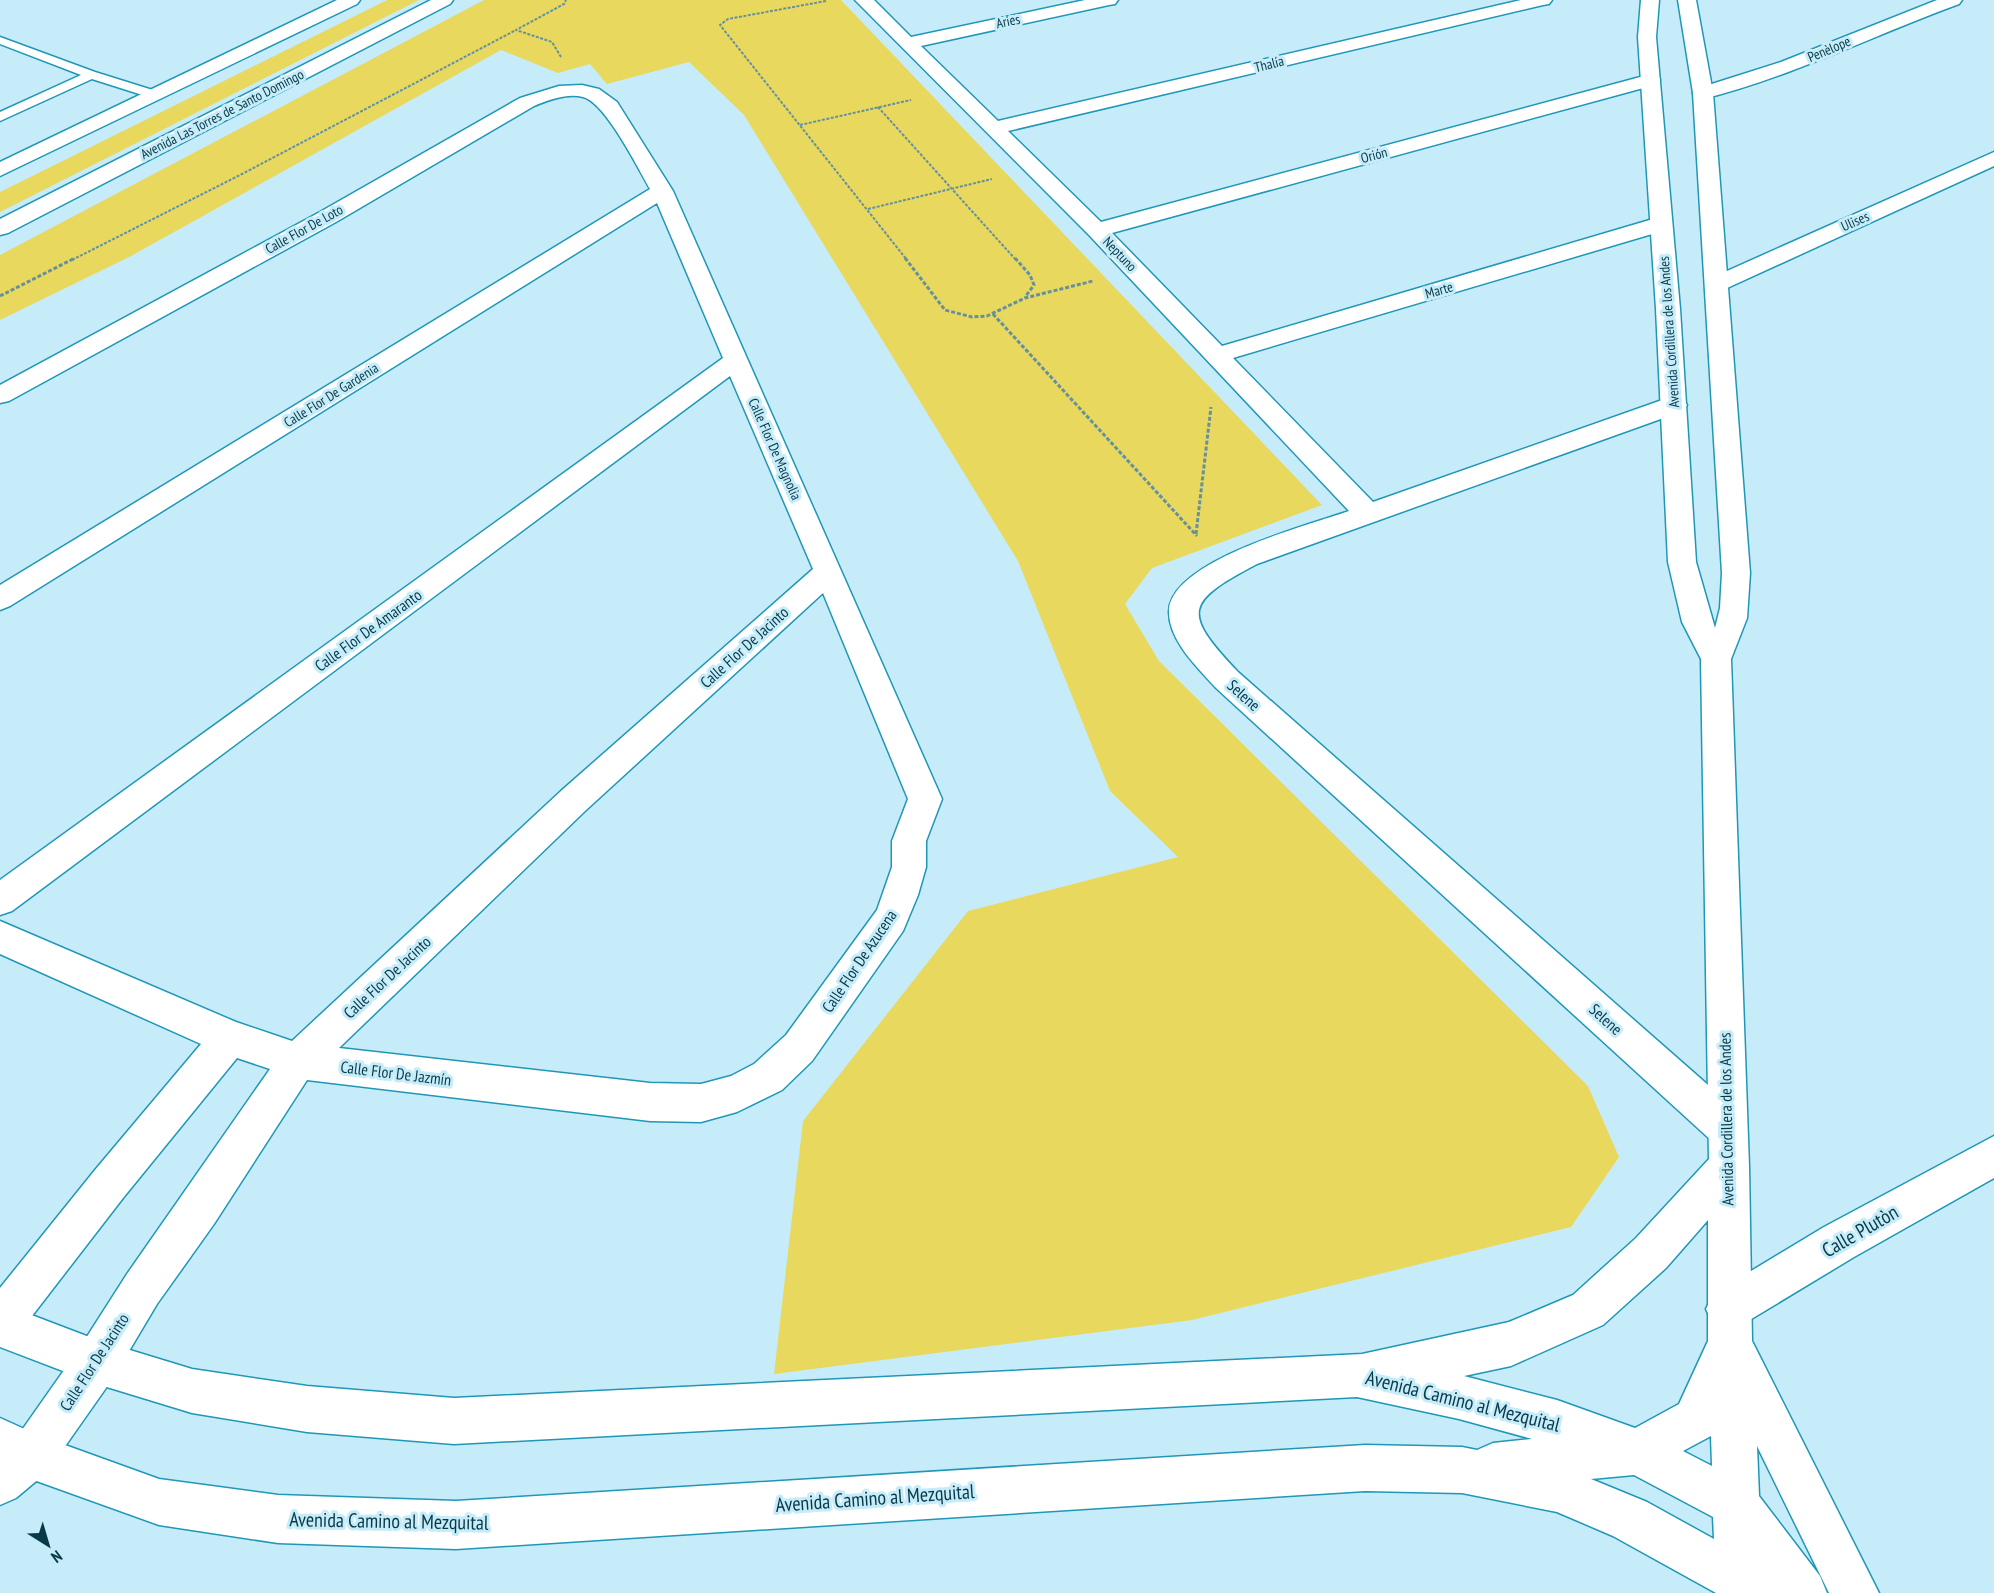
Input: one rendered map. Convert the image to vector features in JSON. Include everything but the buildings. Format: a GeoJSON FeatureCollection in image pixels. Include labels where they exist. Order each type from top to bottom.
{"type":"FeatureCollection","features":[{"type":"Feature","properties":{"kind":"street"},"geometry":{"type":"LineString","coordinates":[[0,170],[351,0]]}},
{"type":"Feature","properties":{"kind":"street","name":"Avenida Las Torres de Santo Domingo"},"geometry":{"type":"LineString","coordinates":[[0,228],[444,0]]}},
{"type":"Feature","properties":{"kind":"street","name":"Neptuno"},"geometry":{"type":"LineString","coordinates":[[864,0],[1097,230],[1369,515]]}},
{"type":"Feature","properties":{"kind":"street","name":"Aries"},"geometry":{"type":"LineString","coordinates":[[907,43],[1109,0]]}},
{"type":"Feature","properties":{"kind":"street","name":"Thalía"},"geometry":{"type":"LineString","coordinates":[[995,128],[1543,0]]}},
{"type":"Feature","properties":{"kind":"street","name":"Avenida Cordillera de los Andes"},"geometry":{"type":"LineString","coordinates":[[1650,0],[1647,37],[1652,80],[1674,405],[1682,562],[1696,622],[1716,659],[1728,1147],[1729,1326],[1736,1504],[1745,1588]]}},
{"type":"Feature","properties":{"kind":"street","name":"Avenida Cordillera de los Andes"},"geometry":{"type":"LineString","coordinates":[[1687,0],[1703,93],[1736,573],[1736,608],[1731,631],[1716,659]]}},
{"type":"Feature","properties":{"kind":"street","name":"Penèlope"},"geometry":{"type":"LineString","coordinates":[[1703,93],[1788,66],[1895,11],[1953,0]]}},
{"type":"Feature","properties":{"kind":"street","name":"Orión"},"geometry":{"type":"LineString","coordinates":[[1097,230],[1652,80]]}},
{"type":"Feature","properties":{"kind":"street","name":"Calle Flor De Loto"},"geometry":{"type":"LineString","coordinates":[[0,395],[328,217],[527,102],[549,93],[565,90],[590,92],[606,100],[610,106]]}},
{"type":"Feature","properties":{"kind":"street","name":"Calle Flor De Magnolia"},"geometry":{"type":"LineString","coordinates":[[610,106],[662,191],[925,800]]}},
{"type":"Feature","properties":{"kind":"street","name":"Ulises"},"geometry":{"type":"LineString","coordinates":[[1717,284],[1994,158]]}},
{"type":"Feature","properties":{"kind":"street","name":"Calle Flor De Gardenia"},"geometry":{"type":"LineString","coordinates":[[0,599],[662,191]]}},
{"type":"Feature","properties":{"kind":"street","name":"Marte"},"geometry":{"type":"LineString","coordinates":[[1218,356],[1661,224]]}},
{"type":"Feature","properties":{"kind":"street","name":"Calle Flor De Amaranto"},"geometry":{"type":"LineString","coordinates":[[0,900],[736,360]]}},
{"type":"Feature","properties":{"kind":"street","name":"Selene"},"geometry":{"type":"LineString","coordinates":[[1674,405],[1247,557],[1225,567],[1198,584],[1182,610],[1183,622],[1191,640],[1227,680],[1728,1147]]}},
{"type":"Feature","properties":{"kind":"street","name":"Calle Flor De Jacinto"},"geometry":{"type":"LineString","coordinates":[[10,1460],[97,1362],[142,1289],[199,1209],[298,1061],[573,801],[828,572]]}},
{"type":"Feature","properties":{"kind":"street","name":"Calle Flor De Azucena"},"geometry":{"type":"LineString","coordinates":[[799,1048],[890,921],[902,895],[909,867],[909,841],[925,800]]}},
{"type":"Feature","properties":{"kind":"street","name":"Calle Flor De Jazmín"},"geometry":{"type":"LineString","coordinates":[[0,937],[230,1038],[298,1061],[650,1102],[701,1103],[737,1093],[768,1077],[799,1048]]}},
{"type":"Feature","properties":{"kind":"street"},"geometry":{"type":"LineString","coordinates":[[0,1324],[109,1184],[230,1038]]}},
{"type":"Feature","properties":{"kind":"street"},"geometry":{"type":"LineString","coordinates":[[1357,1376],[1511,1344],[1588,1310],[1652,1253],[1728,1147]]}},
{"type":"Feature","properties":{"kind":"street","name":"Calle Plutòn"},"geometry":{"type":"LineString","coordinates":[[1729,1326],[1839,1242],[1994,1156]]}},
{"type":"Feature","properties":{"kind":"street","name":"Avenida Camino al Mezquital"},"geometry":{"type":"LineString","coordinates":[[0,1324],[97,1362],[204,1393],[307,1409],[454,1421],[1357,1376],[1459,1397],[1557,1423],[1637,1452],[1736,1504]]}},
{"type":"Feature","properties":{"kind":"street"},"geometry":{"type":"LineString","coordinates":[[1462,1470],[1637,1452],[1695,1420],[1729,1326]]}},
{"type":"Feature","properties":{"kind":"street"},"geometry":{"type":"LineString","coordinates":[[1729,1326],[1856,1593]]}},
{"type":"Feature","properties":{"kind":"street","name":"Avenida Camino al Mezquital"},"geometry":{"type":"LineString","coordinates":[[10,1460],[159,1502],[278,1519],[456,1525],[1365,1468],[1462,1470],[1557,1489],[1630,1519],[1745,1588]]}},
{"type":"Feature","properties":{"kind":"street"},"geometry":{"type":"LineString","coordinates":[[1736,1504],[1803,1593]]}},
{"type":"Feature","properties":{"kind":"lane"},"geometry":{"type":"LineString","coordinates":[[0,40],[91,75],[155,95]]}},
{"type":"Feature","properties":{"kind":"lane"},"geometry":{"type":"LineString","coordinates":[[0,117],[91,75]]}},
{"type":"Feature","properties":{"kind":"path"},"geometry":{"type":"LineString","coordinates":[[0,296],[242,174],[516,30],[564,4],[566,0]]}},
{"type":"Feature","properties":{"kind":"path"},"geometry":{"type":"LineString","coordinates":[[832,0],[728,19],[720,25],[868,209],[945,310],[964,316],[980,317],[993,314],[1025,298],[1081,287],[1129,264]]}},
{"type":"Feature","properties":{"kind":"path"},"geometry":{"type":"LineString","coordinates":[[516,30],[552,42],[563,62],[565,90]]}},
{"type":"Feature","properties":{"kind":"path"},"geometry":{"type":"LineString","coordinates":[[800,125],[956,90]]}},
{"type":"Feature","properties":{"kind":"path"},"geometry":{"type":"LineString","coordinates":[[878,107],[1030,275],[1034,285],[1025,298]]}},
{"type":"Feature","properties":{"kind":"path"},"geometry":{"type":"LineString","coordinates":[[868,209],[1035,168]]}},
{"type":"Feature","properties":{"kind":"path"},"geometry":{"type":"LineString","coordinates":[[993,314],[1225,567]]}},
{"type":"Feature","properties":{"kind":"path"},"geometry":{"type":"LineString","coordinates":[[1196,534],[1218,356]]}},
{"type":"Feature","properties":{"kind":"shaded area"},"geometry":{"type":"Polygon","coordinates":[[[387,0],[419,0],[0,212],[0,192],[387,0]]]}},
{"type":"Feature","properties":{"kind":"shaded area"},"geometry":{"type":"Polygon","coordinates":[[[484,0],[841,0],[1322,505],[1152,568],[1125,604],[1159,661],[1588,1086],[1619,1157],[1571,1227],[1192,1320],[774,1374],[803,1121],[968,911],[1178,857],[1110,791],[1018,561],[744,115],[689,62],[607,84],[590,64],[558,73],[501,50],[131,256],[0,320],[0,255],[484,0]]]}}]}
